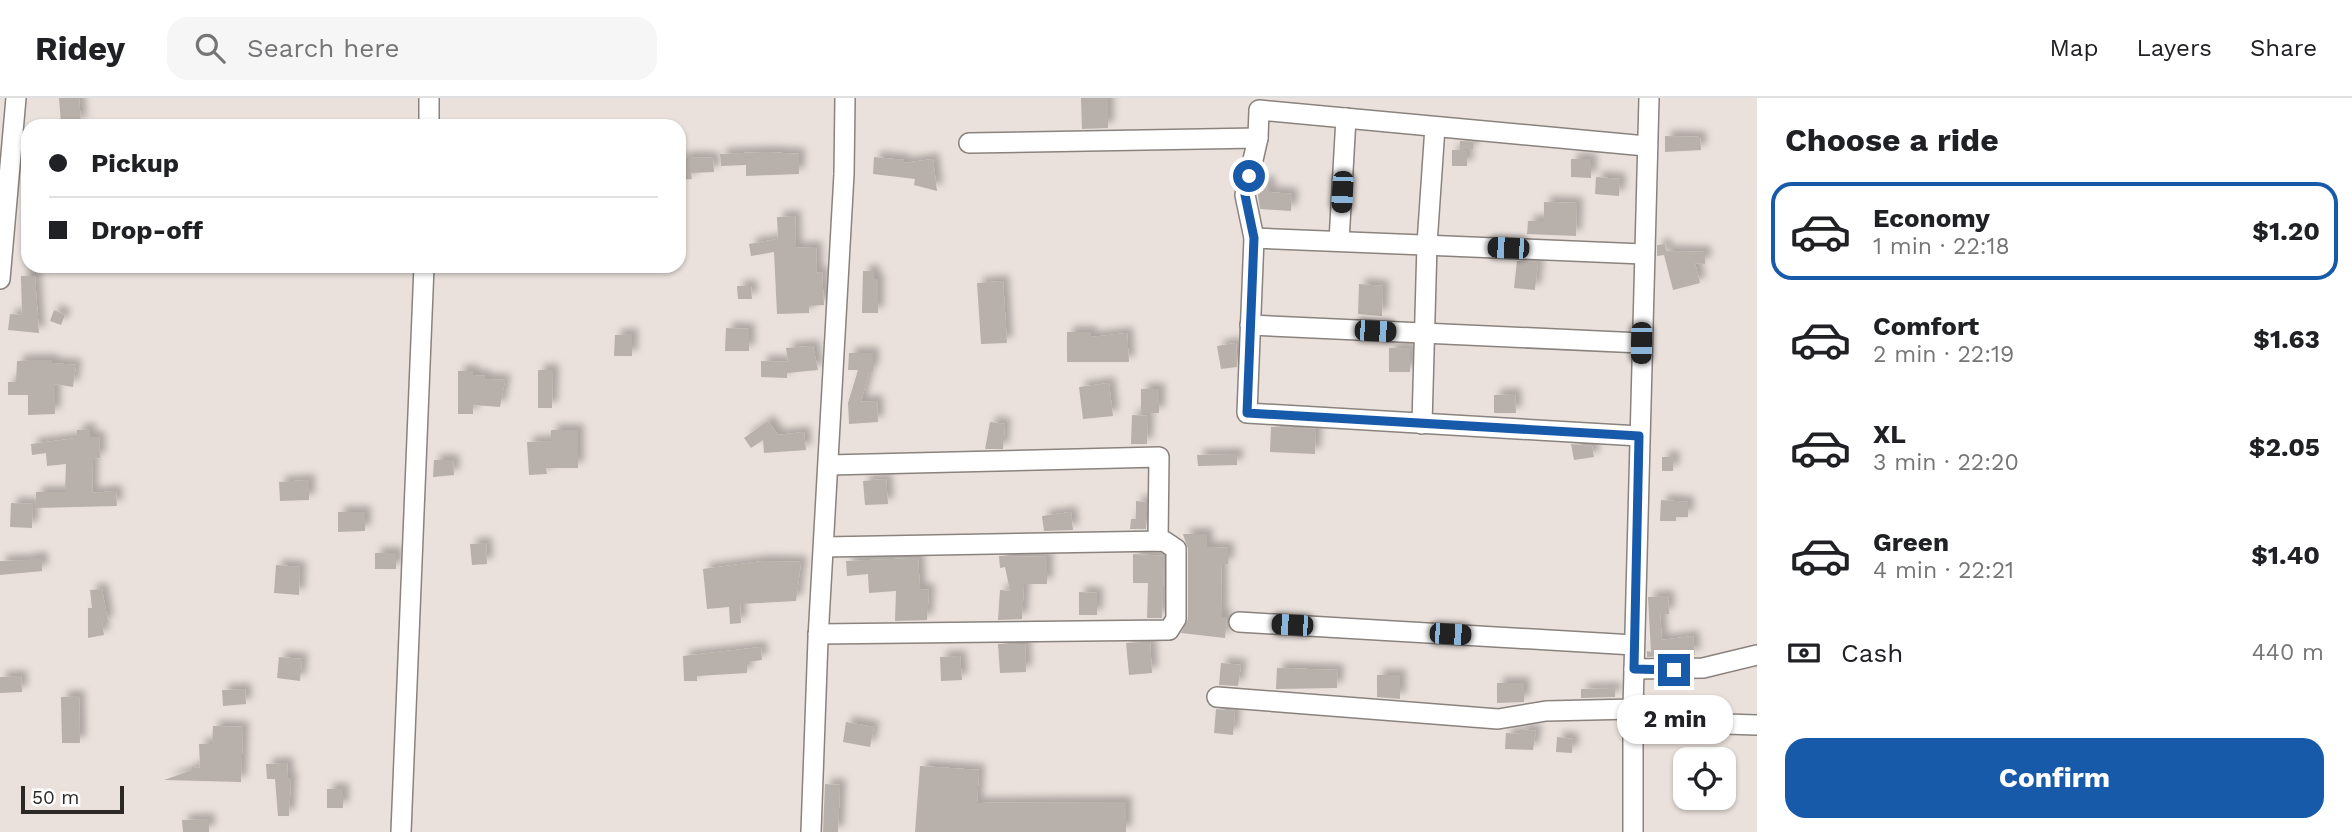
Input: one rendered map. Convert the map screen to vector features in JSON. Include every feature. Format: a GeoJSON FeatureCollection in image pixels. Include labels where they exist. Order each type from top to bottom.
{"type":"FeatureCollection","features":[{"type":"Feature","properties":{"kind":"street"},"geometry":{"type":"LineString","coordinates":[[0,279],[16,98]]}},
{"type":"Feature","properties":{"kind":"street"},"geometry":{"type":"LineString","coordinates":[[429,98],[429,119]]}},
{"type":"Feature","properties":{"kind":"street"},"geometry":{"type":"LineString","coordinates":[[811,832],[818,634],[844,174],[845,98]]}},
{"type":"Feature","properties":{"kind":"street"},"geometry":{"type":"LineString","coordinates":[[1633,832],[1634,645],[1649,98]]}},
{"type":"Feature","properties":{"kind":"street"},"geometry":{"type":"LineString","coordinates":[[1639,436],[1247,413],[1254,238],[1245,195],[1258,138],[1259,110],[1646,146]]}},
{"type":"Feature","properties":{"kind":"street"},"geometry":{"type":"LineString","coordinates":[[1339,241],[1346,118]]}},
{"type":"Feature","properties":{"kind":"street"},"geometry":{"type":"LineString","coordinates":[[1422,424],[1427,244],[1435,127]]}},
{"type":"Feature","properties":{"kind":"street"},"geometry":{"type":"LineString","coordinates":[[970,143],[1258,138]]}},
{"type":"Feature","properties":{"kind":"street"},"geometry":{"type":"LineString","coordinates":[[1254,238],[1643,254]]}},
{"type":"Feature","properties":{"kind":"street"},"geometry":{"type":"LineString","coordinates":[[401,832],[407,747],[416,421],[424,273]]}},
{"type":"Feature","properties":{"kind":"street"},"geometry":{"type":"LineString","coordinates":[[1251,325],[1641,343]]}},
{"type":"Feature","properties":{"kind":"street"},"geometry":{"type":"LineString","coordinates":[[829,465],[1159,457],[1158,541]]}},
{"type":"Feature","properties":{"kind":"street"},"geometry":{"type":"LineString","coordinates":[[818,634],[1169,630],[1176,619],[1177,548],[1171,543],[1158,541],[824,547]]}},
{"type":"Feature","properties":{"kind":"street"},"geometry":{"type":"LineString","coordinates":[[1239,622],[1634,645]]}},
{"type":"Feature","properties":{"kind":"street"},"geometry":{"type":"LineString","coordinates":[[1634,669],[1703,668],[1757,655]]}},
{"type":"Feature","properties":{"kind":"street"},"geometry":{"type":"LineString","coordinates":[[1217,697],[1498,719],[1546,711],[1757,725]]}},
{"type":"Feature","properties":{"kind":"building"},"geometry":{"type":"Polygon","coordinates":[[[59,98],[79,98],[81,119],[61,119],[59,98]]]}},
{"type":"Feature","properties":{"kind":"building"},"geometry":{"type":"Polygon","coordinates":[[[1081,98],[1108,98],[1108,128],[1082,129],[1081,98]]]}},
{"type":"Feature","properties":{"kind":"building"},"geometry":{"type":"Polygon","coordinates":[[[1665,136],[1700,137],[1701,150],[1665,152],[1665,136]]]}},
{"type":"Feature","properties":{"kind":"building"},"geometry":{"type":"Polygon","coordinates":[[[1460,141],[1473,142],[1473,149],[1460,149],[1460,141]]]}},
{"type":"Feature","properties":{"kind":"building"},"geometry":{"type":"Polygon","coordinates":[[[1452,150],[1467,150],[1467,166],[1452,166],[1452,150]]]}},
{"type":"Feature","properties":{"kind":"building"},"geometry":{"type":"Polygon","coordinates":[[[720,154],[799,154],[799,174],[746,176],[746,165],[721,166],[720,154]]]}},
{"type":"Feature","properties":{"kind":"building"},"geometry":{"type":"Polygon","coordinates":[[[874,157],[904,160],[904,163],[933,159],[937,191],[914,185],[915,179],[873,174],[874,157]]]}},
{"type":"Feature","properties":{"kind":"building"},"geometry":{"type":"Polygon","coordinates":[[[686,158],[713,158],[714,172],[691,173],[692,179],[686,179],[686,158]]]}},
{"type":"Feature","properties":{"kind":"building"},"geometry":{"type":"Polygon","coordinates":[[[1571,159],[1591,159],[1591,178],[1571,177],[1571,159]]]}},
{"type":"Feature","properties":{"kind":"building"},"geometry":{"type":"Polygon","coordinates":[[[1596,177],[1620,179],[1619,196],[1595,194],[1596,177]]]}},
{"type":"Feature","properties":{"kind":"building"},"geometry":{"type":"Polygon","coordinates":[[[1261,182],[1269,182],[1269,192],[1292,194],[1291,211],[1260,209],[1258,195],[1261,182]]]}},
{"type":"Feature","properties":{"kind":"building"},"geometry":{"type":"Polygon","coordinates":[[[1544,202],[1577,203],[1576,236],[1527,234],[1528,221],[1544,221],[1544,202]]]}},
{"type":"Feature","properties":{"kind":"building"},"geometry":{"type":"Polygon","coordinates":[[[795,216],[796,248],[816,247],[817,273],[822,272],[824,305],[809,306],[809,313],[777,314],[774,252],[751,256],[749,244],[778,239],[777,217],[795,216]]]}},
{"type":"Feature","properties":{"kind":"building"},"geometry":{"type":"Polygon","coordinates":[[[1665,244],[1666,251],[1705,252],[1705,264],[1695,263],[1700,283],[1673,290],[1664,255],[1657,256],[1657,245],[1665,244]]]}},
{"type":"Feature","properties":{"kind":"building"},"geometry":{"type":"Polygon","coordinates":[[[1517,261],[1538,262],[1535,290],[1514,288],[1517,261]]]}},
{"type":"Feature","properties":{"kind":"building"},"geometry":{"type":"Polygon","coordinates":[[[863,271],[874,271],[874,279],[878,279],[878,313],[862,313],[863,271]]]}},
{"type":"Feature","properties":{"kind":"building"},"geometry":{"type":"Polygon","coordinates":[[[21,276],[35,276],[39,333],[8,330],[10,314],[22,315],[21,276]]]}},
{"type":"Feature","properties":{"kind":"building"},"geometry":{"type":"Polygon","coordinates":[[[1003,281],[1007,343],[981,344],[977,283],[1003,281]]]}},
{"type":"Feature","properties":{"kind":"building"},"geometry":{"type":"Polygon","coordinates":[[[1359,284],[1383,286],[1382,316],[1358,314],[1359,284]]]}},
{"type":"Feature","properties":{"kind":"building"},"geometry":{"type":"Polygon","coordinates":[[[737,286],[751,286],[752,299],[738,299],[737,286]]]}},
{"type":"Feature","properties":{"kind":"building"},"geometry":{"type":"Polygon","coordinates":[[[54,310],[65,315],[61,325],[50,321],[54,310]]]}},
{"type":"Feature","properties":{"kind":"building"},"geometry":{"type":"Polygon","coordinates":[[[726,328],[749,329],[749,351],[725,351],[726,328]]]}},
{"type":"Feature","properties":{"kind":"building"},"geometry":{"type":"Polygon","coordinates":[[[1067,332],[1091,332],[1091,337],[1127,333],[1129,362],[1067,362],[1067,332]]]}},
{"type":"Feature","properties":{"kind":"building"},"geometry":{"type":"Polygon","coordinates":[[[632,334],[632,356],[614,356],[615,335],[632,334]]]}},
{"type":"Feature","properties":{"kind":"building"},"geometry":{"type":"Polygon","coordinates":[[[1236,343],[1237,367],[1221,369],[1217,346],[1236,343]]]}},
{"type":"Feature","properties":{"kind":"building"},"geometry":{"type":"Polygon","coordinates":[[[813,346],[818,370],[787,373],[787,378],[761,377],[761,361],[788,362],[786,348],[813,346]]]}},
{"type":"Feature","properties":{"kind":"building"},"geometry":{"type":"Polygon","coordinates":[[[1389,348],[1410,348],[1410,372],[1389,372],[1389,348]]]}},
{"type":"Feature","properties":{"kind":"building"},"geometry":{"type":"Polygon","coordinates":[[[849,353],[873,353],[873,371],[869,371],[861,402],[877,401],[878,422],[849,424],[848,403],[858,370],[848,370],[849,353]]]}},
{"type":"Feature","properties":{"kind":"building"},"geometry":{"type":"Polygon","coordinates":[[[52,360],[52,363],[76,365],[73,387],[55,384],[55,414],[28,415],[28,395],[8,395],[8,382],[16,382],[17,361],[52,360]]]}},
{"type":"Feature","properties":{"kind":"building"},"geometry":{"type":"Polygon","coordinates":[[[538,370],[553,370],[552,408],[538,408],[538,370]]]}},
{"type":"Feature","properties":{"kind":"building"},"geometry":{"type":"Polygon","coordinates":[[[458,371],[473,371],[473,375],[485,376],[485,379],[505,380],[500,407],[473,405],[473,414],[458,414],[458,371]]]}},
{"type":"Feature","properties":{"kind":"building"},"geometry":{"type":"Polygon","coordinates":[[[1109,383],[1113,416],[1083,419],[1079,387],[1109,383]]]}},
{"type":"Feature","properties":{"kind":"building"},"geometry":{"type":"Polygon","coordinates":[[[1141,389],[1159,389],[1159,413],[1141,413],[1141,389]]]}},
{"type":"Feature","properties":{"kind":"building"},"geometry":{"type":"Polygon","coordinates":[[[1515,394],[1516,413],[1494,413],[1494,395],[1515,394]]]}},
{"type":"Feature","properties":{"kind":"building"},"geometry":{"type":"Polygon","coordinates":[[[1132,415],[1148,416],[1147,444],[1131,444],[1132,415]]]}},
{"type":"Feature","properties":{"kind":"building"},"geometry":{"type":"Polygon","coordinates":[[[768,421],[778,435],[804,432],[806,450],[764,453],[763,440],[751,448],[744,438],[768,421]]]}},
{"type":"Feature","properties":{"kind":"building"},"geometry":{"type":"Polygon","coordinates":[[[990,422],[1005,424],[1003,449],[985,449],[990,422]]]}},
{"type":"Feature","properties":{"kind":"building"},"geometry":{"type":"Polygon","coordinates":[[[1271,427],[1316,429],[1315,454],[1270,452],[1271,427]]]}},
{"type":"Feature","properties":{"kind":"building"},"geometry":{"type":"Polygon","coordinates":[[[90,429],[90,437],[99,437],[100,458],[93,459],[92,493],[116,491],[117,506],[36,508],[36,492],[65,492],[66,464],[47,466],[46,453],[32,455],[31,444],[77,438],[77,430],[90,429]]]}},
{"type":"Feature","properties":{"kind":"building"},"geometry":{"type":"Polygon","coordinates":[[[551,430],[578,430],[578,468],[546,468],[547,474],[529,475],[527,442],[551,441],[551,430]]]}},
{"type":"Feature","properties":{"kind":"building"},"geometry":{"type":"Polygon","coordinates":[[[1571,444],[1592,446],[1594,457],[1574,460],[1571,444]]]}},
{"type":"Feature","properties":{"kind":"building"},"geometry":{"type":"Polygon","coordinates":[[[1237,454],[1237,465],[1198,466],[1197,455],[1237,454]]]}},
{"type":"Feature","properties":{"kind":"building"},"geometry":{"type":"Polygon","coordinates":[[[1662,457],[1674,457],[1673,471],[1662,471],[1662,457]]]}},
{"type":"Feature","properties":{"kind":"building"},"geometry":{"type":"Polygon","coordinates":[[[434,460],[453,460],[454,475],[433,477],[434,460]]]}},
{"type":"Feature","properties":{"kind":"building"},"geometry":{"type":"Polygon","coordinates":[[[886,479],[888,504],[865,505],[863,481],[886,479]]]}},
{"type":"Feature","properties":{"kind":"building"},"geometry":{"type":"Polygon","coordinates":[[[309,480],[309,500],[280,501],[279,482],[309,480]]]}},
{"type":"Feature","properties":{"kind":"building"},"geometry":{"type":"Polygon","coordinates":[[[1661,500],[1688,502],[1688,517],[1676,517],[1676,521],[1660,521],[1661,500]]]}},
{"type":"Feature","properties":{"kind":"building"},"geometry":{"type":"Polygon","coordinates":[[[1136,501],[1146,502],[1146,529],[1130,529],[1131,519],[1136,519],[1136,501]]]}},
{"type":"Feature","properties":{"kind":"building"},"geometry":{"type":"Polygon","coordinates":[[[11,503],[33,504],[32,528],[10,527],[11,503]]]}},
{"type":"Feature","properties":{"kind":"building"},"geometry":{"type":"Polygon","coordinates":[[[338,512],[365,512],[365,531],[338,532],[338,512]]]}},
{"type":"Feature","properties":{"kind":"building"},"geometry":{"type":"Polygon","coordinates":[[[1071,512],[1073,530],[1044,531],[1042,516],[1071,512]]]}},
{"type":"Feature","properties":{"kind":"building"},"geometry":{"type":"Polygon","coordinates":[[[1183,534],[1207,534],[1207,547],[1228,548],[1228,564],[1221,564],[1222,617],[1227,617],[1225,638],[1181,633],[1188,619],[1188,549],[1183,534]]]}},
{"type":"Feature","properties":{"kind":"building"},"geometry":{"type":"Polygon","coordinates":[[[486,543],[487,564],[472,565],[470,544],[486,543]]]}},
{"type":"Feature","properties":{"kind":"building"},"geometry":{"type":"Polygon","coordinates":[[[375,553],[396,553],[396,569],[375,569],[375,553]]]}},
{"type":"Feature","properties":{"kind":"building"},"geometry":{"type":"Polygon","coordinates":[[[1133,554],[1164,556],[1162,618],[1147,618],[1148,583],[1133,583],[1133,554]]]}},
{"type":"Feature","properties":{"kind":"building"},"geometry":{"type":"Polygon","coordinates":[[[999,556],[1047,557],[1047,584],[1024,584],[1022,619],[998,620],[1000,590],[1010,591],[1005,567],[1000,568],[999,556]]]}},
{"type":"Feature","properties":{"kind":"building"},"geometry":{"type":"Polygon","coordinates":[[[42,558],[42,571],[0,575],[0,561],[42,558]]]}},
{"type":"Feature","properties":{"kind":"building"},"geometry":{"type":"Polygon","coordinates":[[[918,558],[920,589],[929,590],[927,620],[895,621],[896,591],[869,593],[868,574],[847,576],[846,561],[918,558]]]}},
{"type":"Feature","properties":{"kind":"building"},"geometry":{"type":"Polygon","coordinates":[[[763,561],[801,562],[796,601],[740,604],[741,623],[730,624],[729,607],[707,609],[703,569],[763,561]]]}},
{"type":"Feature","properties":{"kind":"building"},"geometry":{"type":"Polygon","coordinates":[[[276,565],[300,567],[299,595],[274,593],[276,565]]]}},
{"type":"Feature","properties":{"kind":"building"},"geometry":{"type":"Polygon","coordinates":[[[102,589],[108,622],[102,622],[104,635],[88,638],[88,608],[92,608],[90,590],[102,589]]]}},
{"type":"Feature","properties":{"kind":"building"},"geometry":{"type":"Polygon","coordinates":[[[1079,592],[1097,593],[1097,615],[1079,615],[1079,592]]]}},
{"type":"Feature","properties":{"kind":"building"},"geometry":{"type":"Polygon","coordinates":[[[1668,596],[1669,614],[1660,614],[1662,640],[1693,636],[1695,655],[1647,657],[1647,651],[1651,652],[1648,597],[1668,596]]]}},
{"type":"Feature","properties":{"kind":"building"},"geometry":{"type":"Polygon","coordinates":[[[1150,642],[1152,673],[1129,675],[1126,643],[1150,642]]]}},
{"type":"Feature","properties":{"kind":"building"},"geometry":{"type":"Polygon","coordinates":[[[998,644],[1025,644],[1026,672],[1000,673],[998,644]]]}},
{"type":"Feature","properties":{"kind":"building"},"geometry":{"type":"Polygon","coordinates":[[[761,647],[762,660],[747,662],[747,673],[697,676],[697,681],[684,681],[683,656],[761,647]]]}},
{"type":"Feature","properties":{"kind":"building"},"geometry":{"type":"Polygon","coordinates":[[[960,656],[962,680],[941,681],[940,657],[960,656]]]}},
{"type":"Feature","properties":{"kind":"building"},"geometry":{"type":"Polygon","coordinates":[[[279,657],[302,659],[300,681],[277,678],[279,657]]]}},
{"type":"Feature","properties":{"kind":"building"},"geometry":{"type":"Polygon","coordinates":[[[1221,663],[1241,665],[1238,686],[1219,685],[1221,663]]]}},
{"type":"Feature","properties":{"kind":"building"},"geometry":{"type":"Polygon","coordinates":[[[1277,668],[1338,670],[1337,688],[1276,689],[1277,668]]]}},
{"type":"Feature","properties":{"kind":"building"},"geometry":{"type":"Polygon","coordinates":[[[1377,675],[1400,675],[1400,699],[1377,697],[1377,675]]]}},
{"type":"Feature","properties":{"kind":"building"},"geometry":{"type":"Polygon","coordinates":[[[21,676],[22,692],[0,693],[0,677],[21,676]]]}},
{"type":"Feature","properties":{"kind":"building"},"geometry":{"type":"Polygon","coordinates":[[[1497,683],[1524,683],[1524,702],[1497,703],[1497,683]]]}},
{"type":"Feature","properties":{"kind":"building"},"geometry":{"type":"Polygon","coordinates":[[[1615,688],[1615,697],[1581,698],[1581,689],[1615,688]]]}},
{"type":"Feature","properties":{"kind":"building"},"geometry":{"type":"Polygon","coordinates":[[[245,689],[246,704],[223,706],[222,690],[245,689]]]}},
{"type":"Feature","properties":{"kind":"building"},"geometry":{"type":"Polygon","coordinates":[[[79,696],[80,743],[62,743],[61,697],[79,696]]]}},
{"type":"Feature","properties":{"kind":"building"},"geometry":{"type":"Polygon","coordinates":[[[1216,709],[1235,711],[1233,735],[1214,733],[1216,709]]]}},
{"type":"Feature","properties":{"kind":"building"},"geometry":{"type":"Polygon","coordinates":[[[846,722],[874,727],[870,747],[843,742],[846,722]]]}},
{"type":"Feature","properties":{"kind":"building"},"geometry":{"type":"Polygon","coordinates":[[[213,726],[243,727],[241,782],[164,780],[192,770],[192,767],[200,768],[199,744],[212,744],[213,726]]]}},
{"type":"Feature","properties":{"kind":"building"},"geometry":{"type":"Polygon","coordinates":[[[1521,729],[1536,731],[1533,750],[1505,749],[1506,733],[1521,734],[1521,729]]]}},
{"type":"Feature","properties":{"kind":"building"},"geometry":{"type":"Polygon","coordinates":[[[1557,737],[1573,739],[1572,753],[1556,752],[1557,737]]]}},
{"type":"Feature","properties":{"kind":"building"},"geometry":{"type":"Polygon","coordinates":[[[287,763],[288,778],[291,778],[289,816],[278,816],[275,779],[267,779],[266,764],[287,763]]]}},
{"type":"Feature","properties":{"kind":"building"},"geometry":{"type":"Polygon","coordinates":[[[920,766],[979,770],[977,803],[1126,802],[1126,832],[915,832],[920,766]]]}},
{"type":"Feature","properties":{"kind":"building"},"geometry":{"type":"Polygon","coordinates":[[[825,784],[840,785],[838,832],[823,832],[825,784]]]}},
{"type":"Feature","properties":{"kind":"building"},"geometry":{"type":"Polygon","coordinates":[[[327,789],[343,789],[343,808],[327,808],[327,789]]]}},
{"type":"Feature","properties":{"kind":"building"},"geometry":{"type":"Polygon","coordinates":[[[209,819],[209,832],[183,832],[182,820],[209,819]]]}},
{"type":"Feature","properties":{"kind":"route"},"geometry":{"type":"LineString","coordinates":[[1249,176],[1245,195],[1254,238],[1247,413],[1639,436],[1634,669],[1674,670]]}}]}
